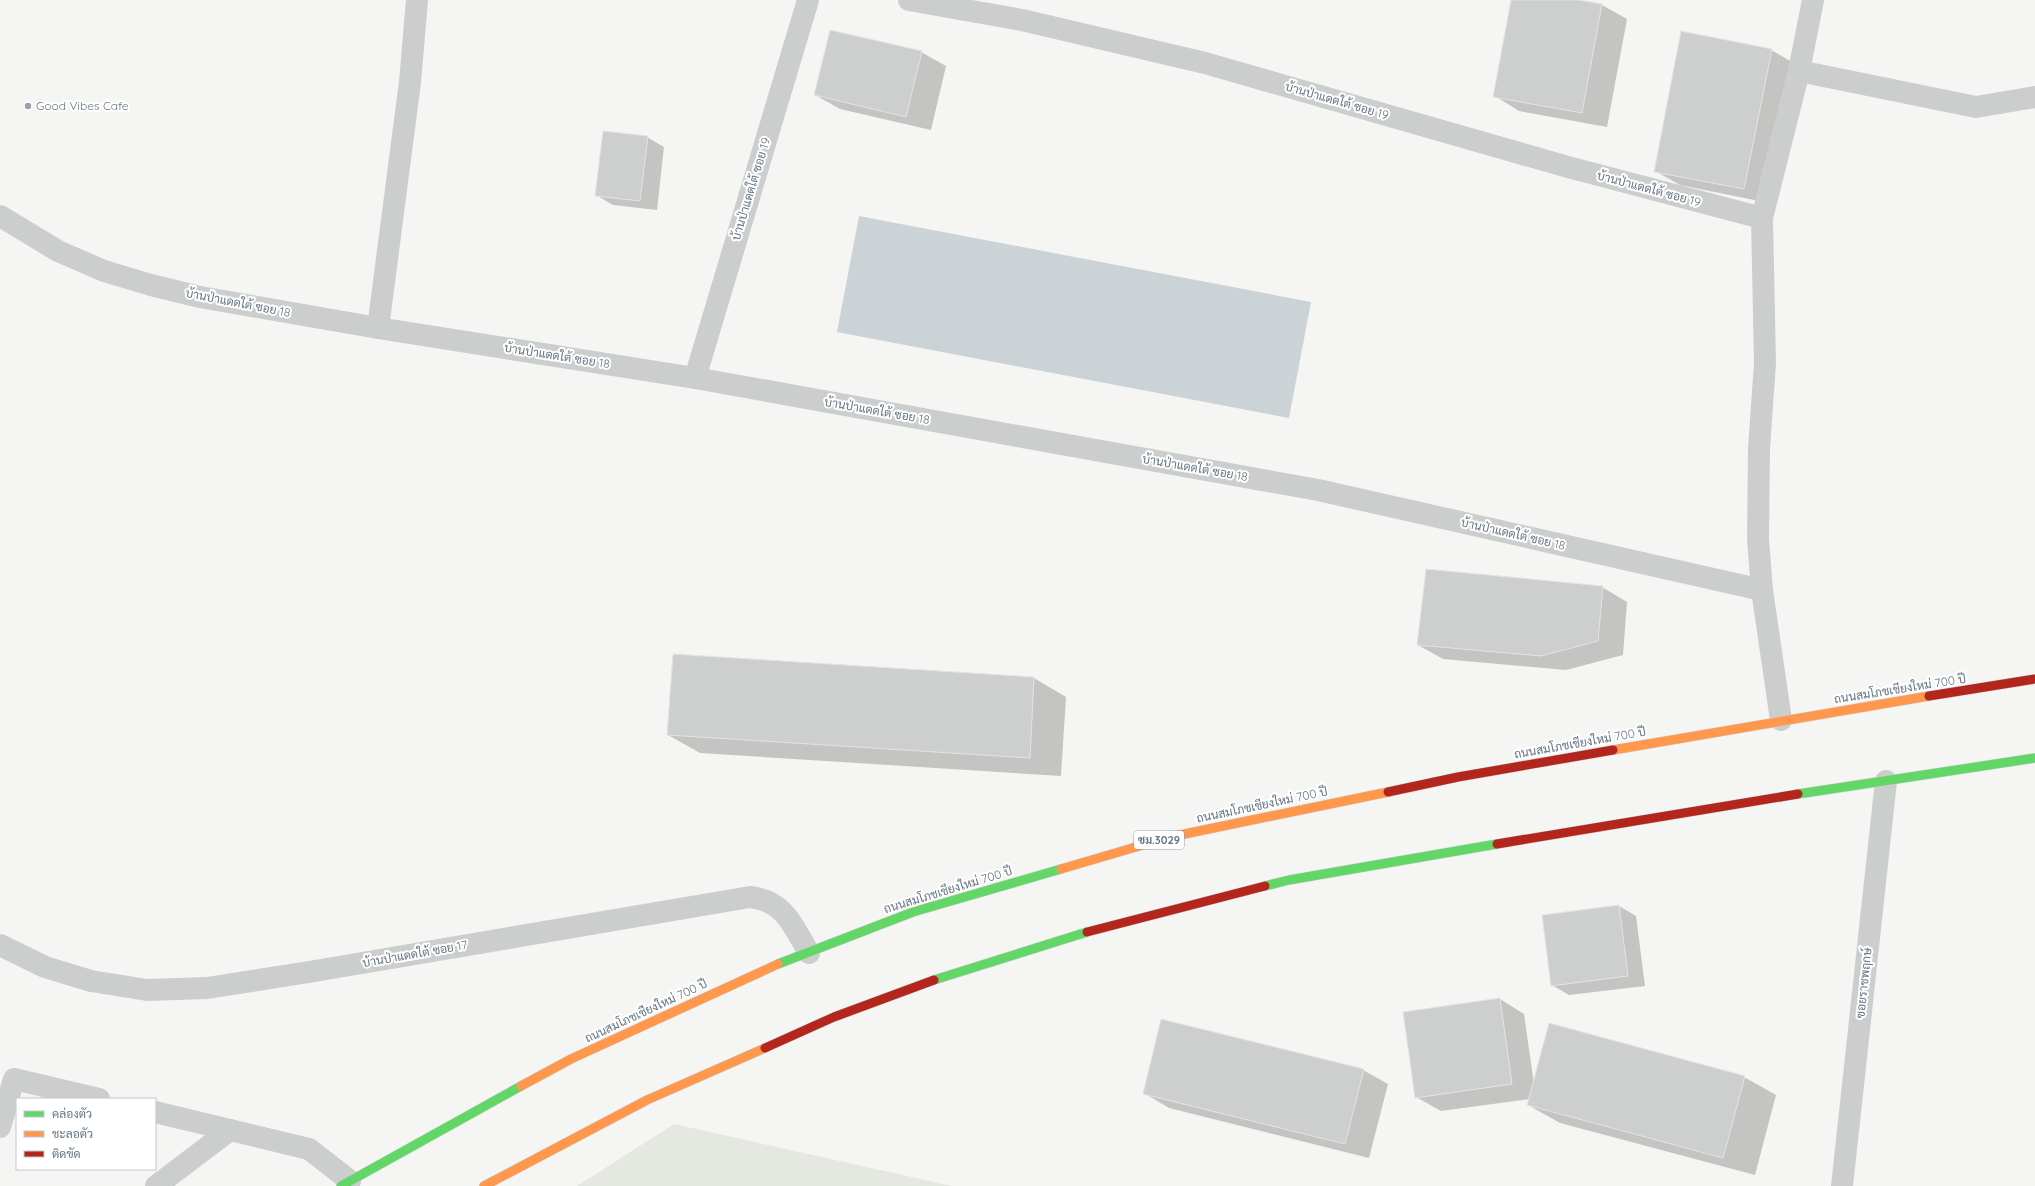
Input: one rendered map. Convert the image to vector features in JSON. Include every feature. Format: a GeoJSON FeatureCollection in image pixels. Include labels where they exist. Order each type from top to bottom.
{"type":"FeatureCollection","features":[{"type":"Feature","properties":{"kind":"main road","name":"ถนนสมโภชเชียงใหม่ 700 ปี"},"geometry":{"type":"LineString","coordinates":[[346,1183],[571,1059],[763,970],[913,912],[1170,837],[1458,776],[2035,678]]}},
{"type":"Feature","properties":{"kind":"main road"},"geometry":{"type":"LineString","coordinates":[[484,1186],[647,1100],[834,1017],[949,975],[1068,937],[1289,880],[1678,813],[2035,758]]}},
{"type":"Feature","properties":{"kind":"street"},"geometry":{"type":"LineString","coordinates":[[378,328],[410,82],[417,0]]}},
{"type":"Feature","properties":{"kind":"street","name":"บ้านป่าแดดใต้ ซอย 19"},"geometry":{"type":"LineString","coordinates":[[695,378],[808,0]]}},
{"type":"Feature","properties":{"kind":"street","name":"บ้านป่าแดดใต้ ซอย 19"},"geometry":{"type":"LineString","coordinates":[[909,0],[1022,20],[1205,63],[1568,167],[1762,218]]}},
{"type":"Feature","properties":{"kind":"street"},"geometry":{"type":"LineString","coordinates":[[1781,720],[1762,590],[1758,532],[1759,448],[1764,363],[1762,218],[1799,71],[1813,0]]}},
{"type":"Feature","properties":{"kind":"street"},"geometry":{"type":"LineString","coordinates":[[1799,71],[1976,107],[2035,97]]}},
{"type":"Feature","properties":{"kind":"street","name":"บ้านป่าแดดใต้ ซอย 18"},"geometry":{"type":"LineString","coordinates":[[0,216],[58,251],[104,271],[200,297],[378,328],[695,378],[1318,490],[1762,590]]}},
{"type":"Feature","properties":{"kind":"street","name":"ซอยราชพฤกษ์"},"geometry":{"type":"LineString","coordinates":[[1842,1186],[1886,781]]}},
{"type":"Feature","properties":{"kind":"street","name":"บ้านป่าแดดใต้ ซอย 17"},"geometry":{"type":"LineString","coordinates":[[0,945],[45,967],[91,981],[147,990],[207,988],[750,897],[764,899],[778,907],[789,918],[809,953]]}},
{"type":"Feature","properties":{"kind":"street"},"geometry":{"type":"LineString","coordinates":[[0,1127],[14,1079],[95,1098]]}},
{"type":"Feature","properties":{"kind":"street"},"geometry":{"type":"LineString","coordinates":[[156,1112],[309,1148],[346,1183]]}},
{"type":"Feature","properties":{"kind":"street"},"geometry":{"type":"LineString","coordinates":[[156,1186],[230,1130]]}},
{"type":"Feature","properties":{"kind":"shaded area"},"geometry":{"type":"Polygon","coordinates":[[[859,216],[1311,302],[1289,418],[837,332],[859,216]]]}},
{"type":"Feature","properties":{"kind":"shaded area"},"geometry":{"type":"Polygon","coordinates":[[[674,1124],[952,1186],[577,1186],[674,1124]]]}},
{"type":"Feature","properties":{"kind":"building"},"geometry":{"type":"Polygon","coordinates":[[[1511,0],[1579,0],[1602,4],[1582,113],[1493,97],[1511,0]]]}},
{"type":"Feature","properties":{"kind":"building"},"geometry":{"type":"Polygon","coordinates":[[[830,30],[922,51],[906,117],[814,95],[830,30]]]}},
{"type":"Feature","properties":{"kind":"building"},"geometry":{"type":"Polygon","coordinates":[[[1681,31],[1772,49],[1744,189],[1654,172],[1681,31]]]}},
{"type":"Feature","properties":{"kind":"building"},"geometry":{"type":"Polygon","coordinates":[[[603,131],[648,136],[640,201],[595,196],[603,131]]]}},
{"type":"Feature","properties":{"kind":"building"},"geometry":{"type":"Polygon","coordinates":[[[1426,569],[1603,586],[1598,641],[1541,656],[1417,645],[1426,569]]]}},
{"type":"Feature","properties":{"kind":"building"},"geometry":{"type":"Polygon","coordinates":[[[673,654],[1034,677],[1030,758],[667,735],[673,654]]]}},
{"type":"Feature","properties":{"kind":"building"},"geometry":{"type":"Polygon","coordinates":[[[1619,905],[1628,976],[1551,986],[1542,915],[1619,905]]]}},
{"type":"Feature","properties":{"kind":"building"},"geometry":{"type":"Polygon","coordinates":[[[1500,998],[1512,1084],[1415,1098],[1403,1012],[1500,998]]]}},
{"type":"Feature","properties":{"kind":"building"},"geometry":{"type":"Polygon","coordinates":[[[1161,1019],[1364,1069],[1345,1144],[1143,1094],[1161,1019]]]}},
{"type":"Feature","properties":{"kind":"building"},"geometry":{"type":"Polygon","coordinates":[[[1549,1023],[1745,1076],[1723,1158],[1527,1105],[1549,1023]]]}},
{"type":"Feature","properties":{"kind":"traffic: fast"},"geometry":{"type":"LineString","coordinates":[[1798,794],[2035,758]]}},
{"type":"Feature","properties":{"kind":"traffic: fast"},"geometry":{"type":"LineString","coordinates":[[1265,886],[1289,880],[1497,844]]}},
{"type":"Feature","properties":{"kind":"traffic: fast"},"geometry":{"type":"LineString","coordinates":[[778,964],[913,912],[1061,869]]}},
{"type":"Feature","properties":{"kind":"traffic: fast"},"geometry":{"type":"LineString","coordinates":[[934,980],[1087,932]]}},
{"type":"Feature","properties":{"kind":"traffic: fast"},"geometry":{"type":"LineString","coordinates":[[341,1186],[521,1086]]}},
{"type":"Feature","properties":{"kind":"traffic: slow"},"geometry":{"type":"LineString","coordinates":[[1613,750],[1929,696]]}},
{"type":"Feature","properties":{"kind":"traffic: slow"},"geometry":{"type":"LineString","coordinates":[[1061,869],[1170,837],[1388,792]]}},
{"type":"Feature","properties":{"kind":"traffic: slow"},"geometry":{"type":"LineString","coordinates":[[521,1086],[571,1059],[778,964]]}},
{"type":"Feature","properties":{"kind":"traffic: slow"},"geometry":{"type":"LineString","coordinates":[[484,1186],[647,1100],[765,1048]]}},
{"type":"Feature","properties":{"kind":"traffic: jam"},"geometry":{"type":"LineString","coordinates":[[1929,696],[2035,679]]}},
{"type":"Feature","properties":{"kind":"traffic: jam"},"geometry":{"type":"LineString","coordinates":[[1388,792],[1458,777],[1613,750]]}},
{"type":"Feature","properties":{"kind":"traffic: jam"},"geometry":{"type":"LineString","coordinates":[[1497,844],[1798,794]]}},
{"type":"Feature","properties":{"kind":"traffic: jam"},"geometry":{"type":"LineString","coordinates":[[1087,932],[1265,886]]}},
{"type":"Feature","properties":{"kind":"traffic: jam"},"geometry":{"type":"LineString","coordinates":[[765,1048],[834,1017],[934,980]]}},
{"type":"Feature","properties":{"kind":"place","name":"Good Vibes Cafe"},"geometry":{"type":"Point","coordinates":[28,106]}}]}
